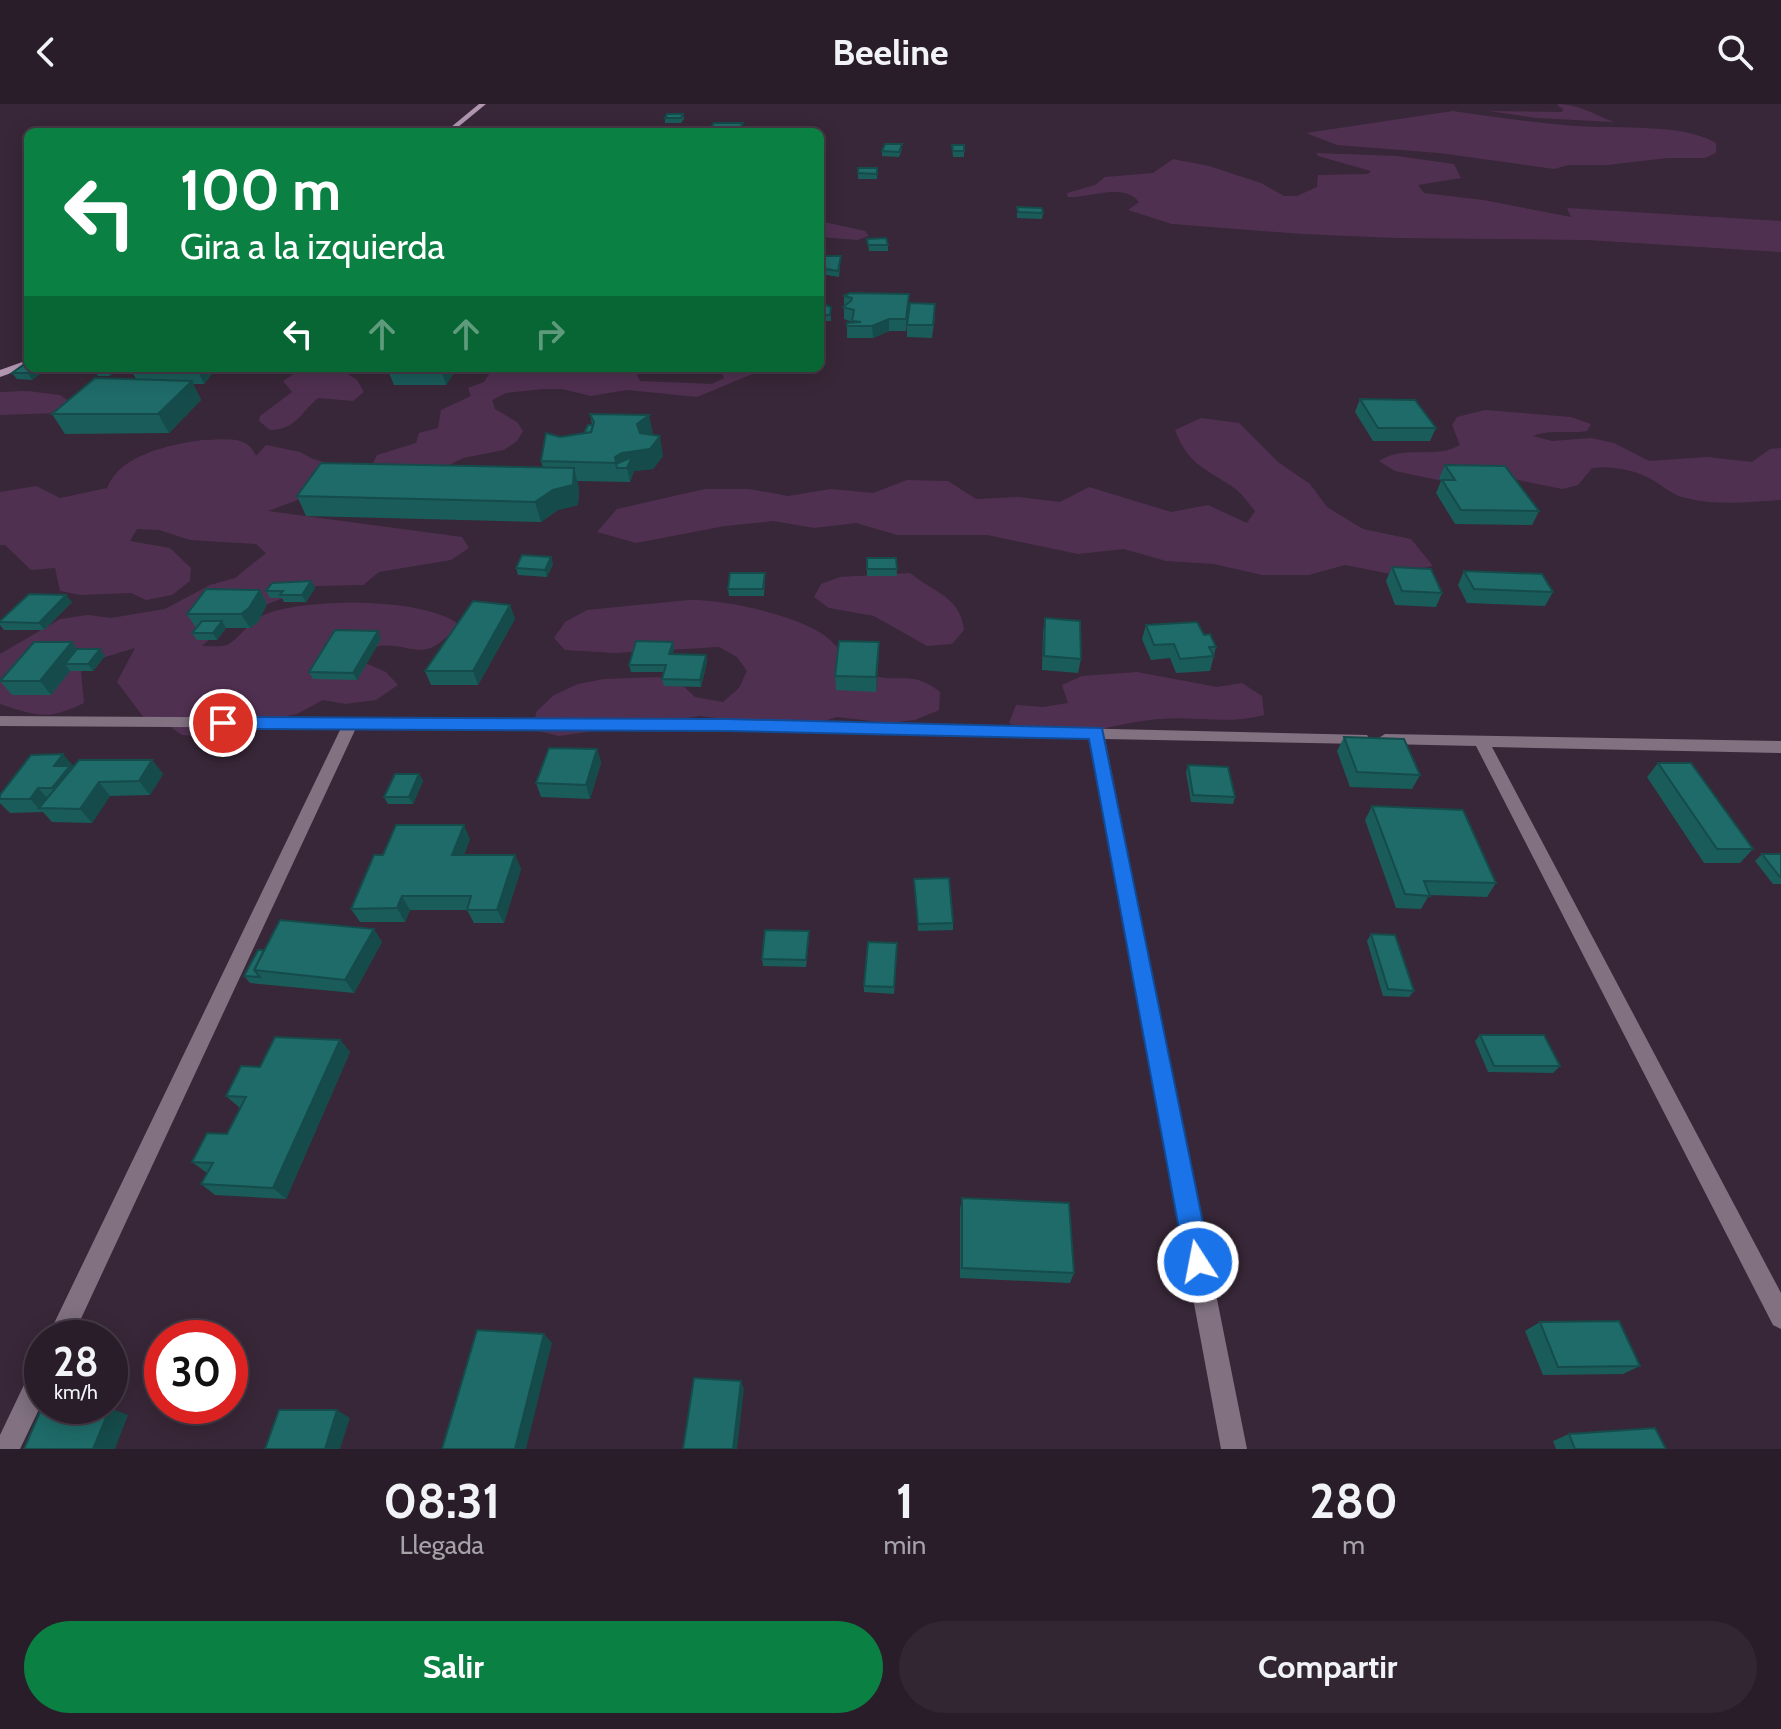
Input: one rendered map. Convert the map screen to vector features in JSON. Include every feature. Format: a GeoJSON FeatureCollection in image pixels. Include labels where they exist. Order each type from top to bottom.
{"type":"FeatureCollection","features":[{"type":"Feature","properties":{"kind":"main road"},"geometry":{"type":"LineString","coordinates":[[453,128],[483,104]]}},
{"type":"Feature","properties":{"kind":"main road"},"geometry":{"type":"LineString","coordinates":[[0,374],[24,365]]}},
{"type":"Feature","properties":{"kind":"street"},"geometry":{"type":"LineString","coordinates":[[0,721],[711,725],[1781,747]]}},
{"type":"Feature","properties":{"kind":"street"},"geometry":{"type":"LineString","coordinates":[[68,1320],[350,725]]}},
{"type":"Feature","properties":{"kind":"street"},"geometry":{"type":"LineString","coordinates":[[1096,733],[1234,1449]]}},
{"type":"Feature","properties":{"kind":"street"},"geometry":{"type":"LineString","coordinates":[[1481,741],[1781,1317]]}},
{"type":"Feature","properties":{"kind":"street"},"geometry":{"type":"LineString","coordinates":[[7,1449],[24,1413]]}},
{"type":"Feature","properties":{"kind":"shaded area"},"geometry":{"type":"Polygon","coordinates":[[[1559,104],[1581,108],[1614,122],[1536,118],[1489,111],[1562,112],[1559,104]]]}},
{"type":"Feature","properties":{"kind":"shaded area"},"geometry":{"type":"Polygon","coordinates":[[[1453,111],[1561,125],[1686,132],[1716,143],[1716,153],[1705,158],[1569,165],[1554,169],[1439,153],[1337,145],[1306,133],[1453,111]]]}},
{"type":"Feature","properties":{"kind":"shaded area"},"geometry":{"type":"Polygon","coordinates":[[[1316,153],[1397,156],[1454,164],[1461,178],[1418,185],[1424,193],[1483,200],[1571,217],[1567,208],[1781,221],[1781,252],[1587,240],[1303,234],[1172,224],[1128,210],[1139,202],[1125,193],[1068,197],[1067,193],[1095,185],[1105,177],[1153,173],[1173,159],[1209,166],[1261,183],[1284,196],[1297,196],[1317,187],[1318,175],[1368,174],[1371,171],[1316,153]]]}},
{"type":"Feature","properties":{"kind":"shaded area"},"geometry":{"type":"Polygon","coordinates":[[[824,222],[865,231],[869,236],[857,240],[824,237],[824,222]]]}},
{"type":"Feature","properties":{"kind":"shaded area"},"geometry":{"type":"Polygon","coordinates":[[[297,372],[348,372],[364,392],[353,401],[318,398],[286,427],[270,430],[259,421],[260,416],[292,392],[283,381],[297,372]]]}},
{"type":"Feature","properties":{"kind":"shaded area"},"geometry":{"type":"Polygon","coordinates":[[[490,372],[636,372],[640,381],[712,384],[724,378],[722,372],[757,372],[697,397],[627,390],[591,396],[562,389],[506,393],[492,400],[495,409],[517,422],[523,431],[517,441],[504,450],[463,458],[445,467],[372,465],[377,455],[416,443],[419,433],[438,428],[441,410],[471,396],[468,388],[484,382],[490,372]]]}},
{"type":"Feature","properties":{"kind":"shaded area"},"geometry":{"type":"Polygon","coordinates":[[[0,392],[60,395],[84,412],[0,415],[0,392]]]}},
{"type":"Feature","properties":{"kind":"shaded area"},"geometry":{"type":"Polygon","coordinates":[[[1485,410],[1571,417],[1591,424],[1587,431],[1533,436],[1552,441],[1591,438],[1614,443],[1649,461],[1707,457],[1752,462],[1770,449],[1781,448],[1781,500],[1733,503],[1697,500],[1676,495],[1639,473],[1616,468],[1592,468],[1578,485],[1562,489],[1494,475],[1438,480],[1395,471],[1379,461],[1399,453],[1440,451],[1460,445],[1452,425],[1457,417],[1485,410]]]}},
{"type":"Feature","properties":{"kind":"shaded area"},"geometry":{"type":"Polygon","coordinates":[[[1201,418],[1239,423],[1278,462],[1310,484],[1327,507],[1363,529],[1411,539],[1433,566],[1391,574],[1345,565],[1309,575],[1262,575],[1214,564],[1166,561],[1124,549],[1078,554],[987,535],[897,535],[856,523],[814,528],[773,521],[725,526],[636,543],[597,532],[617,509],[705,489],[749,489],[788,496],[831,489],[873,493],[907,480],[948,481],[976,499],[1018,497],[1060,502],[1089,487],[1171,512],[1208,505],[1247,523],[1255,511],[1236,489],[1191,458],[1175,430],[1201,418]]]}},
{"type":"Feature","properties":{"kind":"shaded area"},"geometry":{"type":"Polygon","coordinates":[[[202,440],[241,441],[256,456],[266,445],[300,452],[343,467],[330,488],[268,511],[462,537],[469,548],[451,560],[379,572],[363,585],[316,586],[238,615],[202,646],[227,645],[266,614],[308,605],[393,605],[442,615],[458,624],[446,638],[426,649],[386,646],[349,656],[386,672],[398,685],[376,700],[346,704],[323,700],[297,714],[241,725],[208,737],[182,735],[166,724],[145,719],[117,682],[135,648],[105,657],[81,671],[84,703],[71,709],[42,715],[0,704],[0,654],[60,619],[88,615],[111,618],[165,609],[210,585],[235,578],[266,553],[256,544],[190,540],[159,530],[137,529],[130,541],[170,548],[191,568],[190,581],[172,595],[146,600],[131,593],[81,595],[60,591],[55,568],[31,570],[5,545],[0,545],[0,492],[36,486],[60,498],[107,488],[114,476],[134,459],[161,448],[202,440]]]}},
{"type":"Feature","properties":{"kind":"shaded area"},"geometry":{"type":"Polygon","coordinates":[[[910,573],[944,596],[957,610],[964,630],[952,644],[927,646],[874,616],[829,608],[814,597],[821,584],[840,577],[910,573]]]}},
{"type":"Feature","properties":{"kind":"shaded area"},"geometry":{"type":"Polygon","coordinates":[[[689,600],[721,602],[796,621],[824,635],[853,663],[871,675],[913,679],[930,685],[940,692],[939,710],[915,720],[889,723],[837,717],[811,725],[783,726],[700,716],[559,736],[534,730],[536,712],[554,695],[578,684],[604,679],[658,677],[681,684],[695,697],[723,702],[739,688],[747,671],[737,657],[719,647],[615,653],[565,650],[554,638],[565,622],[587,610],[689,600]]]}},
{"type":"Feature","properties":{"kind":"shaded area"},"geometry":{"type":"Polygon","coordinates":[[[1137,672],[1217,687],[1242,683],[1262,696],[1264,715],[1225,720],[1160,719],[1067,734],[1029,730],[1009,723],[1016,705],[1043,707],[1068,703],[1062,685],[1082,676],[1137,672]]]}},
{"type":"Feature","properties":{"kind":"building"},"geometry":{"type":"Polygon","coordinates":[[[667,114],[683,114],[681,118],[665,118],[667,114]]]}},
{"type":"Feature","properties":{"kind":"building"},"geometry":{"type":"Polygon","coordinates":[[[714,123],[743,123],[740,128],[710,128],[714,123]]]}},
{"type":"Feature","properties":{"kind":"building"},"geometry":{"type":"Polygon","coordinates":[[[885,144],[902,144],[899,152],[882,151],[885,144]]]}},
{"type":"Feature","properties":{"kind":"building"},"geometry":{"type":"Polygon","coordinates":[[[952,145],[964,145],[964,151],[953,151],[952,145]]]}},
{"type":"Feature","properties":{"kind":"building"},"geometry":{"type":"Polygon","coordinates":[[[858,168],[877,168],[877,174],[858,173],[858,168]]]}},
{"type":"Feature","properties":{"kind":"building"},"geometry":{"type":"Polygon","coordinates":[[[1017,207],[1042,208],[1043,213],[1018,212],[1017,207]]]}},
{"type":"Feature","properties":{"kind":"building"},"geometry":{"type":"Polygon","coordinates":[[[886,238],[888,245],[868,245],[867,239],[886,238]]]}},
{"type":"Feature","properties":{"kind":"building"},"geometry":{"type":"Polygon","coordinates":[[[824,256],[841,256],[838,271],[824,269],[824,256]]]}},
{"type":"Feature","properties":{"kind":"building"},"geometry":{"type":"Polygon","coordinates":[[[850,293],[909,294],[906,319],[889,319],[872,326],[847,326],[847,323],[861,322],[852,321],[854,310],[843,307],[851,301],[852,298],[844,296],[850,293]]]}},
{"type":"Feature","properties":{"kind":"building"},"geometry":{"type":"Polygon","coordinates":[[[910,303],[935,304],[933,325],[907,325],[910,303]]]}},
{"type":"Feature","properties":{"kind":"building"},"geometry":{"type":"Polygon","coordinates":[[[824,304],[831,307],[830,315],[824,315],[824,304]]]}},
{"type":"Feature","properties":{"kind":"building"},"geometry":{"type":"Polygon","coordinates":[[[24,364],[24,372],[30,372],[28,373],[12,373],[24,364]]]}},
{"type":"Feature","properties":{"kind":"building"},"geometry":{"type":"Polygon","coordinates":[[[95,378],[192,381],[158,414],[52,414],[95,378]]]}},
{"type":"Feature","properties":{"kind":"building"},"geometry":{"type":"Polygon","coordinates":[[[1360,399],[1415,400],[1436,428],[1378,428],[1360,399]]]}},
{"type":"Feature","properties":{"kind":"building"},"geometry":{"type":"Polygon","coordinates":[[[590,414],[649,415],[637,424],[640,433],[660,436],[650,449],[622,453],[615,457],[616,463],[541,461],[546,433],[560,437],[591,432],[594,422],[590,414]]]}},
{"type":"Feature","properties":{"kind":"building"},"geometry":{"type":"Polygon","coordinates":[[[588,425],[593,425],[591,432],[584,433],[588,425]]]}},
{"type":"Feature","properties":{"kind":"building"},"geometry":{"type":"Polygon","coordinates":[[[632,457],[627,468],[617,468],[616,464],[632,457]]]}},
{"type":"Feature","properties":{"kind":"building"},"geometry":{"type":"Polygon","coordinates":[[[321,463],[574,468],[573,485],[553,490],[535,502],[297,496],[321,463]]]}},
{"type":"Feature","properties":{"kind":"building"},"geometry":{"type":"Polygon","coordinates":[[[1445,465],[1505,466],[1539,511],[1461,510],[1442,480],[1455,480],[1445,465]]]}},
{"type":"Feature","properties":{"kind":"building"},"geometry":{"type":"Polygon","coordinates":[[[522,555],[551,557],[545,570],[516,568],[522,555]]]}},
{"type":"Feature","properties":{"kind":"building"},"geometry":{"type":"Polygon","coordinates":[[[867,558],[896,558],[897,569],[867,569],[867,558]]]}},
{"type":"Feature","properties":{"kind":"building"},"geometry":{"type":"Polygon","coordinates":[[[1392,567],[1431,569],[1442,593],[1402,591],[1392,567]]]}},
{"type":"Feature","properties":{"kind":"building"},"geometry":{"type":"Polygon","coordinates":[[[1464,571],[1542,574],[1553,592],[1474,589],[1464,571]]]}},
{"type":"Feature","properties":{"kind":"building"},"geometry":{"type":"Polygon","coordinates":[[[730,573],[765,573],[763,589],[728,589],[730,573]]]}},
{"type":"Feature","properties":{"kind":"building"},"geometry":{"type":"Polygon","coordinates":[[[311,581],[302,595],[280,595],[283,591],[266,591],[272,583],[311,581]]]}},
{"type":"Feature","properties":{"kind":"building"},"geometry":{"type":"Polygon","coordinates":[[[206,589],[260,590],[249,608],[241,614],[187,614],[206,589]]]}},
{"type":"Feature","properties":{"kind":"building"},"geometry":{"type":"Polygon","coordinates":[[[29,594],[66,595],[39,623],[0,622],[0,621],[29,594]]]}},
{"type":"Feature","properties":{"kind":"building"},"geometry":{"type":"Polygon","coordinates":[[[473,601],[510,605],[473,671],[425,671],[473,601]]]}},
{"type":"Feature","properties":{"kind":"building"},"geometry":{"type":"Polygon","coordinates":[[[1045,618],[1080,621],[1081,659],[1044,656],[1045,618]]]}},
{"type":"Feature","properties":{"kind":"building"},"geometry":{"type":"Polygon","coordinates":[[[202,621],[222,621],[213,633],[192,633],[202,621]]]}},
{"type":"Feature","properties":{"kind":"building"},"geometry":{"type":"Polygon","coordinates":[[[1197,622],[1204,635],[1210,634],[1216,647],[1209,647],[1214,656],[1180,659],[1174,644],[1154,645],[1146,625],[1197,622]]]}},
{"type":"Feature","properties":{"kind":"building"},"geometry":{"type":"Polygon","coordinates":[[[335,630],[378,631],[353,673],[309,672],[335,630]]]}},
{"type":"Feature","properties":{"kind":"building"},"geometry":{"type":"Polygon","coordinates":[[[636,641],[673,642],[669,654],[706,655],[700,680],[662,679],[666,665],[629,665],[636,641]]]}},
{"type":"Feature","properties":{"kind":"building"},"geometry":{"type":"Polygon","coordinates":[[[839,641],[879,642],[876,677],[835,676],[839,641]]]}},
{"type":"Feature","properties":{"kind":"building"},"geometry":{"type":"Polygon","coordinates":[[[34,642],[72,642],[40,681],[0,681],[34,642]]]}},
{"type":"Feature","properties":{"kind":"building"},"geometry":{"type":"Polygon","coordinates":[[[77,649],[100,649],[88,664],[65,664],[77,649]]]}},
{"type":"Feature","properties":{"kind":"building"},"geometry":{"type":"Polygon","coordinates":[[[1344,737],[1404,739],[1420,775],[1357,772],[1344,737]]]}},
{"type":"Feature","properties":{"kind":"building"},"geometry":{"type":"Polygon","coordinates":[[[549,748],[597,749],[586,785],[536,783],[549,748]]]}},
{"type":"Feature","properties":{"kind":"building"},"geometry":{"type":"Polygon","coordinates":[[[63,754],[54,766],[70,766],[52,788],[38,788],[30,799],[0,799],[31,755],[63,754]]]}},
{"type":"Feature","properties":{"kind":"building"},"geometry":{"type":"Polygon","coordinates":[[[79,760],[152,760],[139,781],[99,782],[80,809],[39,808],[79,760]]]}},
{"type":"Feature","properties":{"kind":"building"},"geometry":{"type":"Polygon","coordinates":[[[1658,763],[1691,763],[1753,849],[1717,849],[1658,763]]]}},
{"type":"Feature","properties":{"kind":"building"},"geometry":{"type":"Polygon","coordinates":[[[1188,765],[1228,767],[1235,797],[1193,795],[1188,765]]]}},
{"type":"Feature","properties":{"kind":"building"},"geometry":{"type":"Polygon","coordinates":[[[395,774],[419,774],[409,797],[384,797],[395,774]]]}},
{"type":"Feature","properties":{"kind":"building"},"geometry":{"type":"Polygon","coordinates":[[[1372,806],[1463,810],[1496,883],[1424,881],[1430,896],[1405,894],[1372,806]]]}},
{"type":"Feature","properties":{"kind":"building"},"geometry":{"type":"Polygon","coordinates":[[[396,825],[464,825],[452,855],[515,855],[497,910],[467,910],[471,896],[402,896],[397,908],[351,909],[374,855],[383,855],[396,825]]]}},
{"type":"Feature","properties":{"kind":"building"},"geometry":{"type":"Polygon","coordinates":[[[1762,854],[1781,854],[1781,877],[1780,877],[1762,854]]]}},
{"type":"Feature","properties":{"kind":"building"},"geometry":{"type":"Polygon","coordinates":[[[949,878],[953,923],[918,924],[914,879],[949,878]]]}},
{"type":"Feature","properties":{"kind":"building"},"geometry":{"type":"Polygon","coordinates":[[[280,920],[374,929],[345,980],[254,970],[280,920]]]}},
{"type":"Feature","properties":{"kind":"building"},"geometry":{"type":"Polygon","coordinates":[[[765,930],[809,931],[806,960],[762,959],[765,930]]]}},
{"type":"Feature","properties":{"kind":"building"},"geometry":{"type":"Polygon","coordinates":[[[1371,934],[1395,935],[1414,991],[1388,989],[1371,934]]]}},
{"type":"Feature","properties":{"kind":"building"},"geometry":{"type":"Polygon","coordinates":[[[868,942],[897,943],[894,987],[864,986],[868,942]]]}},
{"type":"Feature","properties":{"kind":"building"},"geometry":{"type":"Polygon","coordinates":[[[258,950],[264,950],[254,970],[260,977],[244,976],[258,950]]]}},
{"type":"Feature","properties":{"kind":"building"},"geometry":{"type":"Polygon","coordinates":[[[1480,1035],[1544,1035],[1560,1066],[1494,1066],[1480,1035]]]}},
{"type":"Feature","properties":{"kind":"building"},"geometry":{"type":"Polygon","coordinates":[[[275,1037],[340,1040],[273,1188],[201,1184],[213,1163],[192,1162],[207,1133],[227,1134],[246,1097],[226,1096],[241,1066],[260,1067],[275,1037]]]}},
{"type":"Feature","properties":{"kind":"building"},"geometry":{"type":"Polygon","coordinates":[[[962,1198],[1069,1203],[1074,1273],[962,1268],[962,1198]]]}},
{"type":"Feature","properties":{"kind":"building"},"geometry":{"type":"Polygon","coordinates":[[[1619,1321],[1640,1366],[1558,1367],[1540,1322],[1619,1321]]]}},
{"type":"Feature","properties":{"kind":"building"},"geometry":{"type":"Polygon","coordinates":[[[477,1330],[544,1334],[515,1449],[442,1449],[477,1330]]]}},
{"type":"Feature","properties":{"kind":"building"},"geometry":{"type":"Polygon","coordinates":[[[694,1378],[741,1381],[733,1449],[683,1449],[694,1378]]]}},
{"type":"Feature","properties":{"kind":"building"},"geometry":{"type":"Polygon","coordinates":[[[279,1410],[337,1410],[325,1449],[265,1449],[279,1410]]]}},
{"type":"Feature","properties":{"kind":"building"},"geometry":{"type":"Polygon","coordinates":[[[35,1424],[103,1424],[93,1449],[24,1449],[35,1424]]]}},
{"type":"Feature","properties":{"kind":"building"},"geometry":{"type":"Polygon","coordinates":[[[1655,1428],[1666,1449],[1575,1449],[1569,1434],[1655,1428]]]}},
{"type":"Feature","properties":{"kind":"route"},"geometry":{"type":"LineString","coordinates":[[223,723],[727,725],[1096,733],[1198,1262]]}}]}
